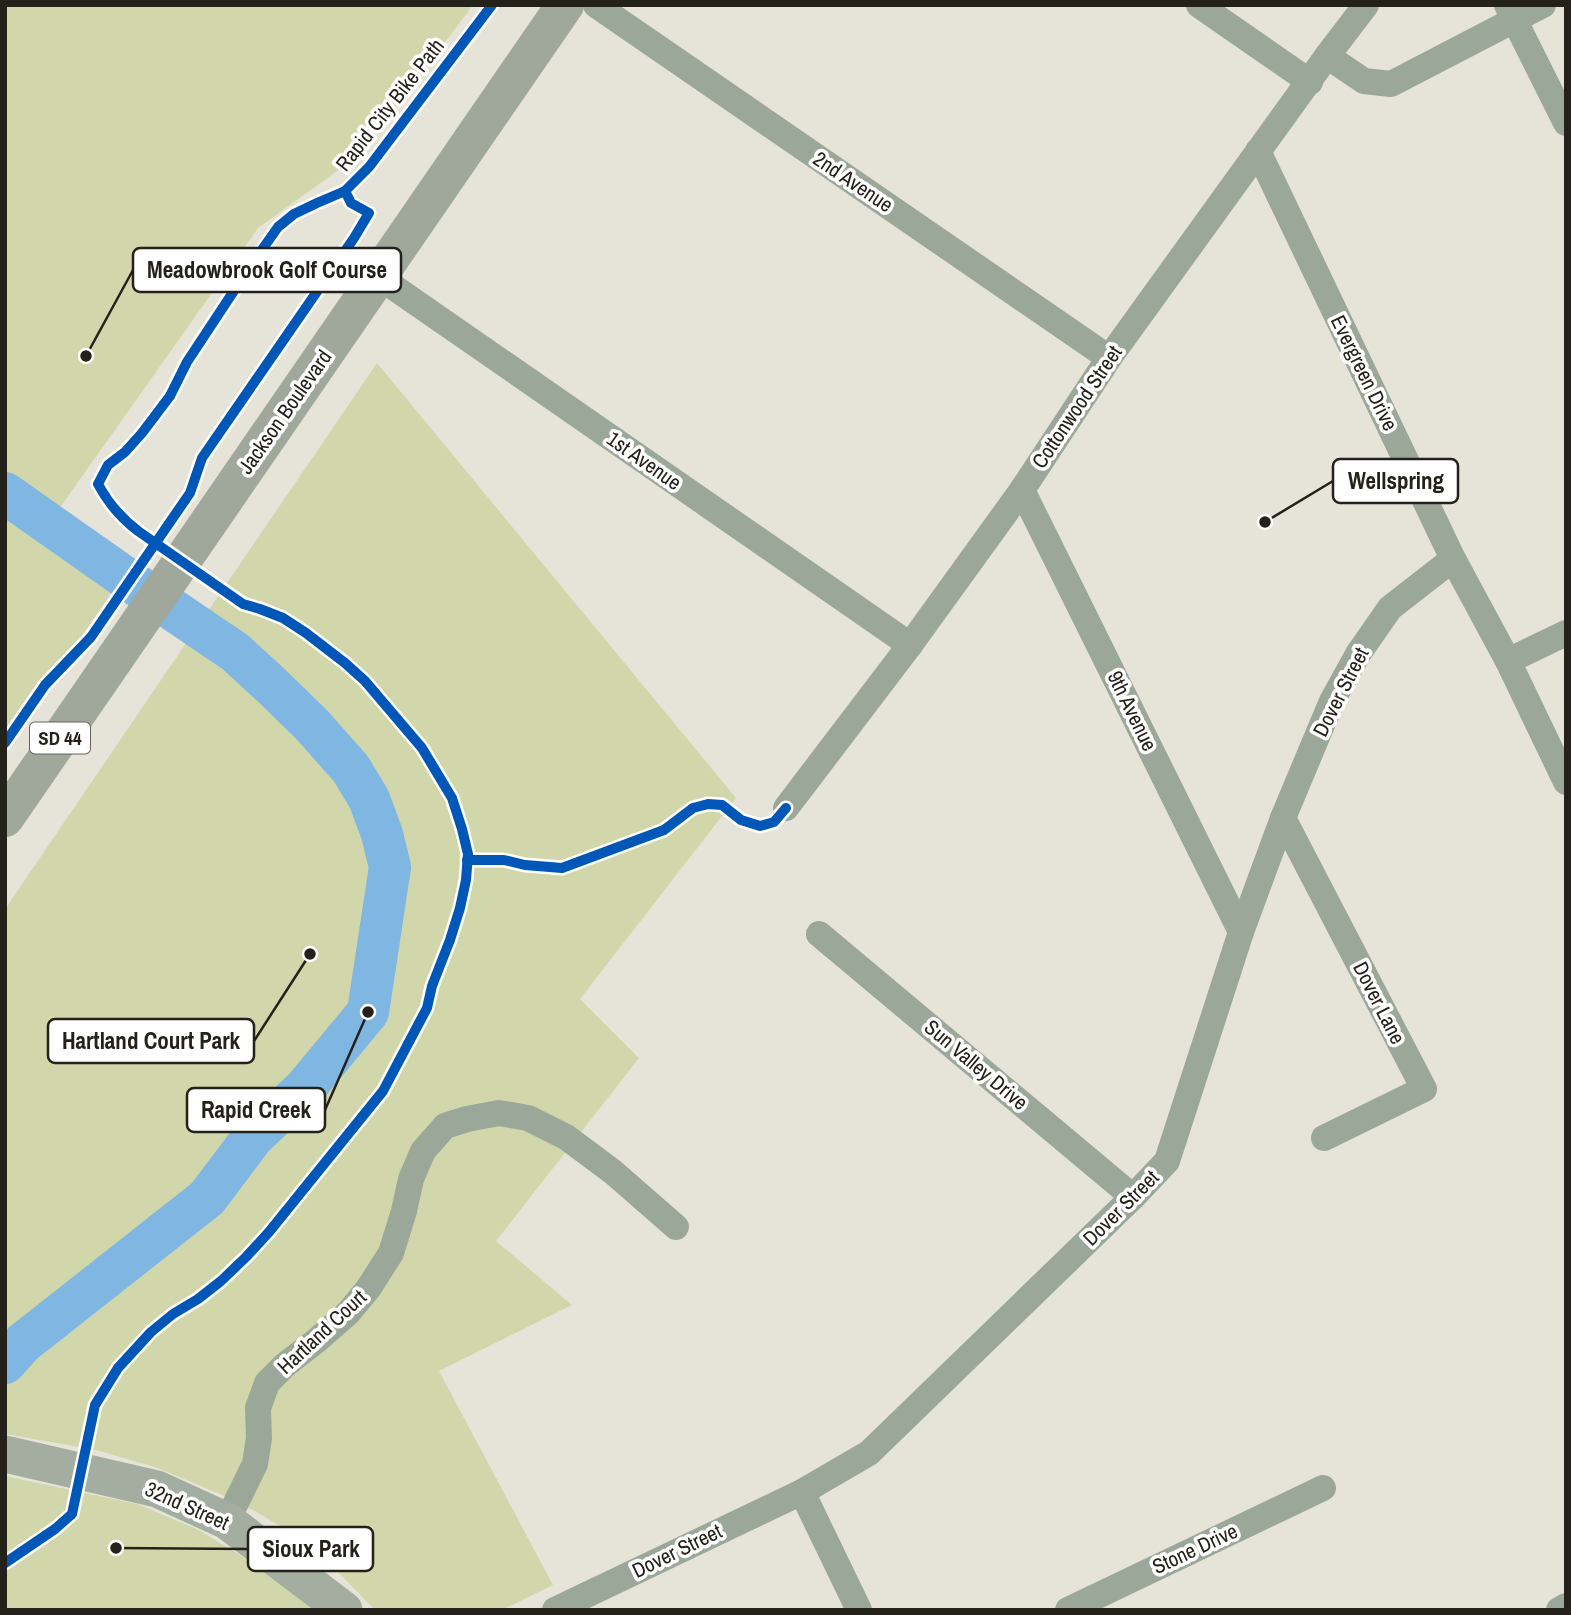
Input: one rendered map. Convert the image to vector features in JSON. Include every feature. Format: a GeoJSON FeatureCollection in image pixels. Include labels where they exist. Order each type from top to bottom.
{"type":"FeatureCollection","features":[{"type":"Feature","properties":{"kind":"main road","name":"Jackson Boulevard"},"geometry":{"type":"LineString","coordinates":[[5,818],[565,5]]}},
{"type":"Feature","properties":{"kind":"street","name":"2nd Avenue"},"geometry":{"type":"LineString","coordinates":[[596,5],[1109,358]]}},
{"type":"Feature","properties":{"kind":"street"},"geometry":{"type":"LineString","coordinates":[[1199,5],[1310,82]]}},
{"type":"Feature","properties":{"kind":"street","name":"Cottonwood Street"},"geometry":{"type":"LineString","coordinates":[[786,808],[910,645],[1022,490],[1109,358],[1366,5]]}},
{"type":"Feature","properties":{"kind":"street"},"geometry":{"type":"LineString","coordinates":[[1328,56],[1364,81],[1391,84],[1511,12],[1542,5]]}},
{"type":"Feature","properties":{"kind":"street"},"geometry":{"type":"LineString","coordinates":[[1511,12],[1566,122]]}},
{"type":"Feature","properties":{"kind":"street","name":"Evergreen Drive"},"geometry":{"type":"LineString","coordinates":[[1258,151],[1453,559],[1508,661],[1566,782]]}},
{"type":"Feature","properties":{"kind":"street","name":"1st Avenue"},"geometry":{"type":"LineString","coordinates":[[379,277],[910,645]]}},
{"type":"Feature","properties":{"kind":"street","name":"9th Avenue"},"geometry":{"type":"LineString","coordinates":[[1022,490],[1241,932]]}},
{"type":"Feature","properties":{"kind":"street","name":"Dover Street"},"geometry":{"type":"LineString","coordinates":[[555,1610],[802,1492],[869,1452],[1167,1161],[1241,932],[1283,818],[1332,701],[1358,653],[1391,608],[1453,559]]}},
{"type":"Feature","properties":{"kind":"street"},"geometry":{"type":"LineString","coordinates":[[1508,661],[1566,634]]}},
{"type":"Feature","properties":{"kind":"street","name":"Dover Lane"},"geometry":{"type":"LineString","coordinates":[[1283,818],[1424,1089],[1324,1138]]}},
{"type":"Feature","properties":{"kind":"street","name":"Sun Valley Drive"},"geometry":{"type":"LineString","coordinates":[[818,934],[1133,1197]]}},
{"type":"Feature","properties":{"kind":"street","name":"Hartland Court"},"geometry":{"type":"LineString","coordinates":[[227,1521],[255,1464],[259,1438],[258,1408],[267,1383],[348,1313],[368,1289],[391,1253],[411,1179],[423,1150],[445,1126],[499,1113],[528,1118],[566,1137],[676,1227]]}},
{"type":"Feature","properties":{"kind":"street","name":"32nd Street"},"geometry":{"type":"LineString","coordinates":[[5,1454],[157,1489],[227,1521],[344,1610]]}},
{"type":"Feature","properties":{"kind":"street","name":"Stone Drive"},"geometry":{"type":"LineString","coordinates":[[1068,1610],[1323,1489]]}},
{"type":"Feature","properties":{"kind":"street"},"geometry":{"type":"LineString","coordinates":[[802,1492],[859,1610]]}},
{"type":"Feature","properties":{"kind":"street"},"geometry":{"type":"LineString","coordinates":[[1559,1610],[1566,1606]]}},
{"type":"Feature","properties":{"kind":"green space"},"geometry":{"type":"Polygon","coordinates":[[[5,5],[473,5],[362,153],[258,228],[49,523],[123,576],[69,655],[46,674],[5,731],[5,5]]]}},
{"type":"Feature","properties":{"kind":"green space"},"geometry":{"type":"Polygon","coordinates":[[[377,363],[736,798],[580,999],[639,1058],[496,1241],[572,1305],[439,1371],[553,1585],[502,1610],[375,1610],[333,1567],[298,1537],[220,1494],[155,1467],[96,1450],[5,1434],[5,909],[377,363]]]}},
{"type":"Feature","properties":{"kind":"green space"},"geometry":{"type":"Polygon","coordinates":[[[5,1476],[137,1504],[199,1530],[256,1565],[313,1610],[5,1610],[5,1476]]]}},
{"type":"Feature","properties":{"kind":"water"},"geometry":{"type":"Polygon","coordinates":[[[5,479],[126,558],[108,583],[5,516],[5,479]]]}},
{"type":"Feature","properties":{"kind":"waterway"},"geometry":{"type":"LineString","coordinates":[[5,493],[235,652],[271,685],[312,725],[351,769],[369,799],[390,867],[368,1012],[305,1088],[253,1137],[207,1198],[23,1343],[5,1363]]}},
{"type":"Feature","properties":{"kind":"cycle path","name":"Rapid City Bike Path"},"geometry":{"type":"LineString","coordinates":[[5,1563],[72,1514],[95,1405],[118,1368],[151,1332],[221,1281],[246,1257],[383,1091],[427,1008],[432,986],[450,940],[466,880],[468,854],[452,798],[422,748],[365,681],[345,663],[283,618],[243,604],[138,531],[115,510],[98,484],[108,465],[125,452],[170,396],[187,362],[278,227],[294,214],[345,191],[369,167],[492,5]]}},
{"type":"Feature","properties":{"kind":"cycle path"},"geometry":{"type":"LineString","coordinates":[[5,743],[45,685],[91,637],[190,493],[202,458],[354,238],[369,213],[351,203],[345,191]]}},
{"type":"Feature","properties":{"kind":"cycle path"},"geometry":{"type":"LineString","coordinates":[[467,860],[504,860],[562,868],[664,830],[693,808],[708,804],[722,805],[741,820],[760,826],[774,822],[786,808]]}},
{"type":"Feature","properties":{"kind":"place","name":"Meadowbrook Golf Course"},"geometry":{"type":"Point","coordinates":[86,356]}},
{"type":"Feature","properties":{"kind":"place","name":"Wellspring"},"geometry":{"type":"Point","coordinates":[1265,522]}},
{"type":"Feature","properties":{"kind":"place","name":"Hartland Court Park"},"geometry":{"type":"Point","coordinates":[310,954]}},
{"type":"Feature","properties":{"kind":"place","name":"Rapid Creek"},"geometry":{"type":"Point","coordinates":[368,1012]}},
{"type":"Feature","properties":{"kind":"place","name":"Sioux Park"},"geometry":{"type":"Point","coordinates":[116,1548]}}]}
